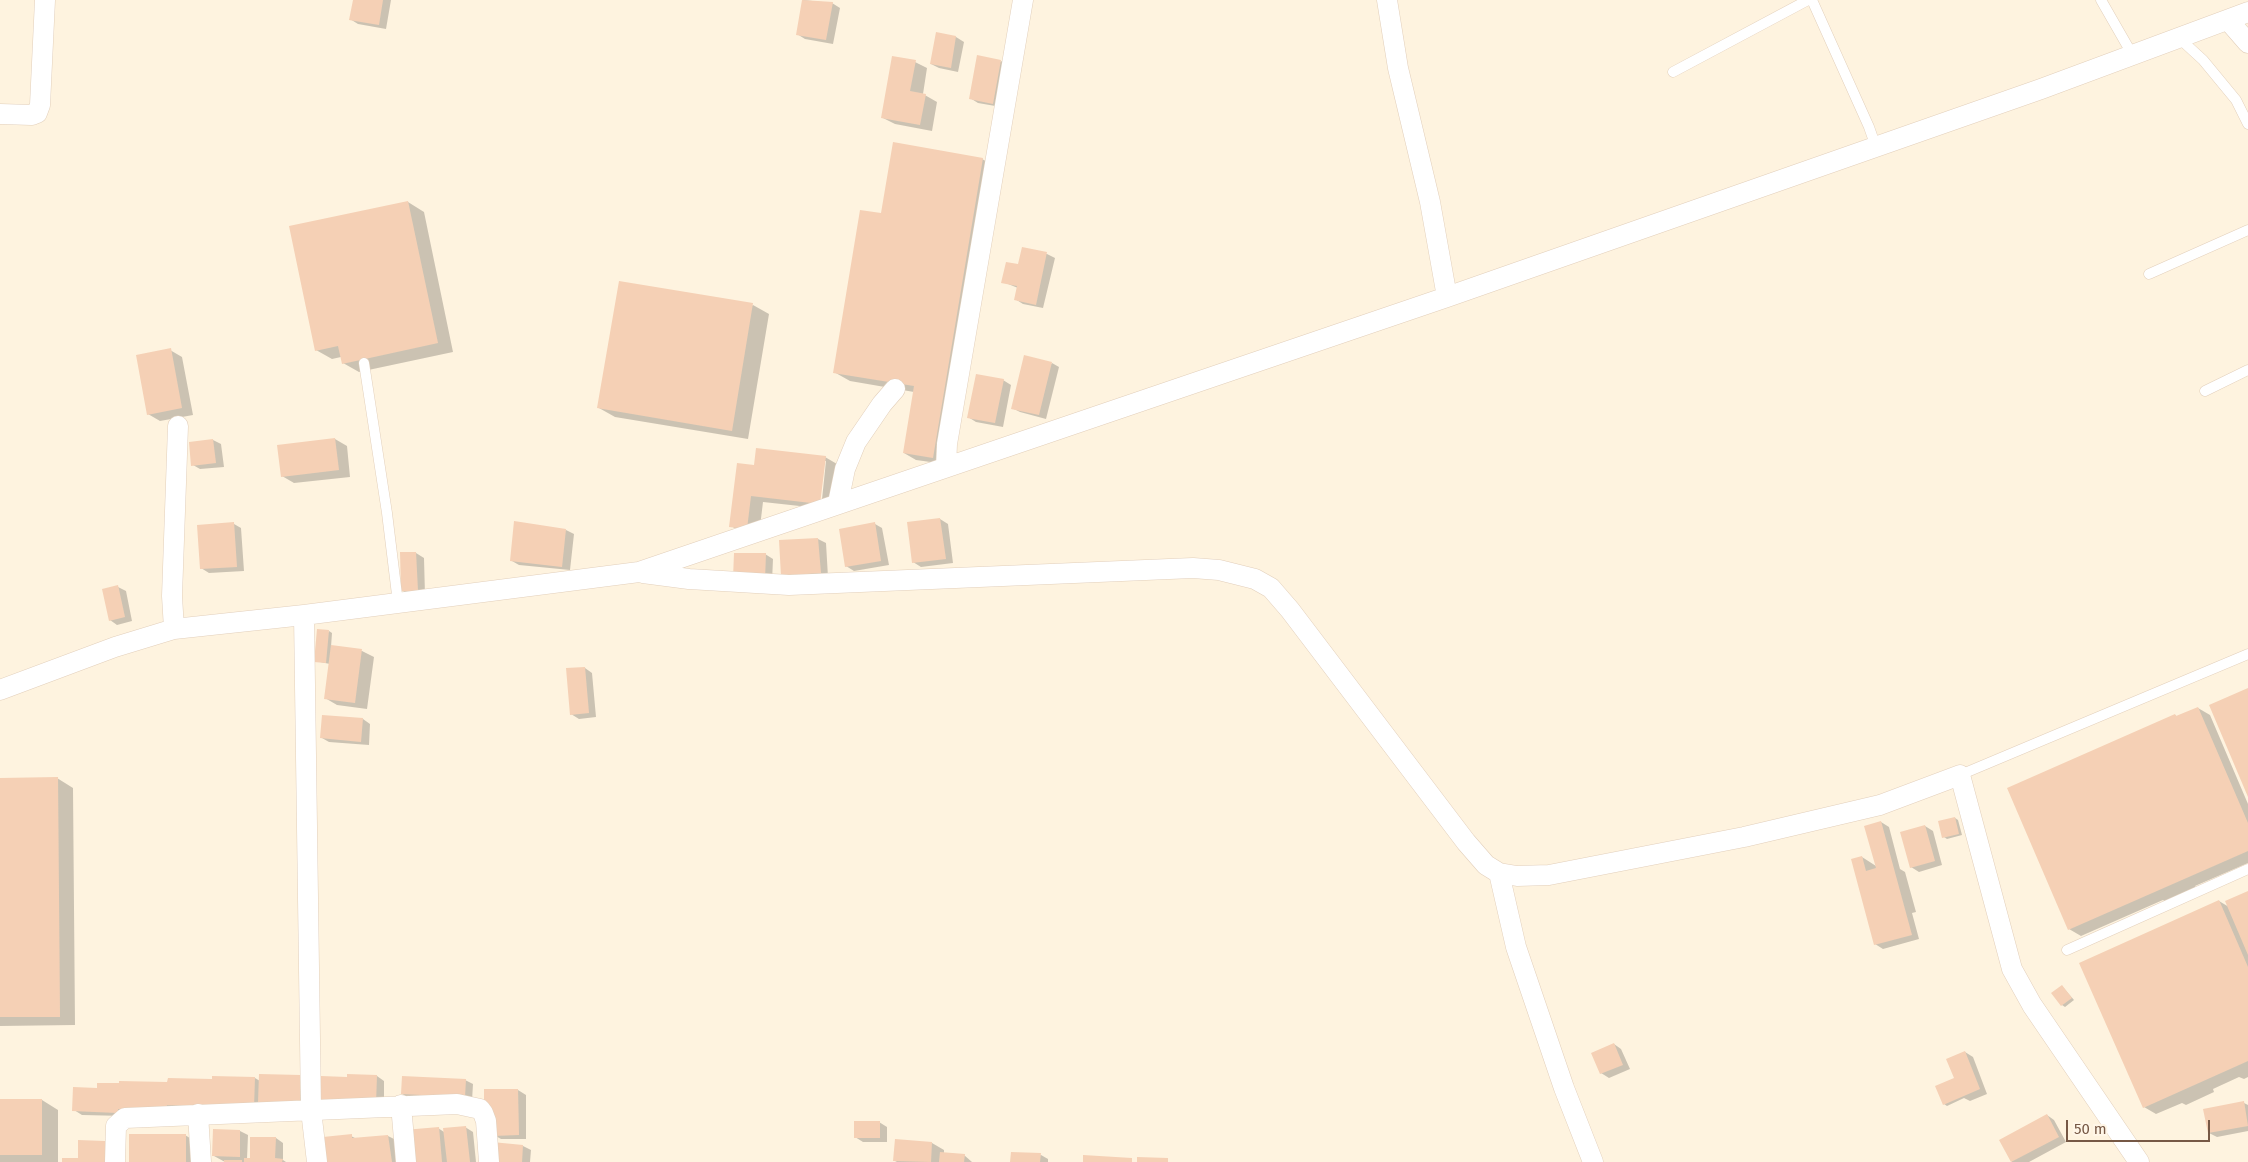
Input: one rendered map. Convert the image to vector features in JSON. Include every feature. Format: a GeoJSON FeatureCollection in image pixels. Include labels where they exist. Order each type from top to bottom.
{"type":"FeatureCollection","features":[{"type":"Feature","properties":{"kind":"street"},"geometry":{"type":"LineString","coordinates":[[0,114],[32,115],[37,113],[41,96],[46,0]]}},
{"type":"Feature","properties":{"kind":"street"},"geometry":{"type":"LineString","coordinates":[[946,467],[947,444],[1022,0]]}},
{"type":"Feature","properties":{"kind":"street"},"geometry":{"type":"LineString","coordinates":[[1386,0],[1398,68],[1430,202],[1448,297]]}},
{"type":"Feature","properties":{"kind":"street"},"geometry":{"type":"LineString","coordinates":[[0,690],[115,647],[174,629],[304,615],[639,572],[838,503],[1156,398],[1448,297],[1876,147],[2248,12]]}},
{"type":"Feature","properties":{"kind":"street"},"geometry":{"type":"LineString","coordinates":[[2228,20],[2248,43]]}},
{"type":"Feature","properties":{"kind":"street"},"geometry":{"type":"LineString","coordinates":[[838,503],[846,469],[856,442],[895,389]]}},
{"type":"Feature","properties":{"kind":"street"},"geometry":{"type":"LineString","coordinates":[[174,629],[172,596],[178,426]]}},
{"type":"Feature","properties":{"kind":"street"},"geometry":{"type":"LineString","coordinates":[[639,572],[689,579],[789,585],[1193,568],[1219,570],[1255,579],[1271,588],[1290,610],[1466,842],[1486,865],[1499,873],[1517,876],[1549,875],[1744,837],[1880,805],[1960,775],[2012,969],[2032,1006],[2139,1162]]}},
{"type":"Feature","properties":{"kind":"street"},"geometry":{"type":"LineString","coordinates":[[304,615],[310,1110],[317,1162]]}},
{"type":"Feature","properties":{"kind":"street"},"geometry":{"type":"LineString","coordinates":[[1499,873],[1516,947],[1564,1088],[1593,1162]]}},
{"type":"Feature","properties":{"kind":"street"},"geometry":{"type":"LineString","coordinates":[[115,1162],[114,1131],[119,1122],[125,1118],[458,1104],[480,1109],[486,1121],[489,1162]]}},
{"type":"Feature","properties":{"kind":"street"},"geometry":{"type":"LineString","coordinates":[[401,1105],[406,1162]]}},
{"type":"Feature","properties":{"kind":"street"},"geometry":{"type":"LineString","coordinates":[[198,1114],[201,1162]]}},
{"type":"Feature","properties":{"kind":"lane"},"geometry":{"type":"LineString","coordinates":[[1673,72],[1810,0],[1869,127],[1876,147]]}},
{"type":"Feature","properties":{"kind":"lane"},"geometry":{"type":"LineString","coordinates":[[2102,0],[2132,54]]}},
{"type":"Feature","properties":{"kind":"lane"},"geometry":{"type":"LineString","coordinates":[[2179,38],[2203,60],[2236,100],[2248,124]]}},
{"type":"Feature","properties":{"kind":"lane"},"geometry":{"type":"LineString","coordinates":[[2149,274],[2248,230]]}},
{"type":"Feature","properties":{"kind":"lane"},"geometry":{"type":"LineString","coordinates":[[364,363],[387,513],[398,603]]}},
{"type":"Feature","properties":{"kind":"lane"},"geometry":{"type":"LineString","coordinates":[[2205,391],[2248,370]]}},
{"type":"Feature","properties":{"kind":"lane"},"geometry":{"type":"LineString","coordinates":[[1960,775],[2248,654]]}},
{"type":"Feature","properties":{"kind":"lane"},"geometry":{"type":"LineString","coordinates":[[2067,950],[2248,869]]}},
{"type":"Feature","properties":{"kind":"building"},"geometry":{"type":"Polygon","coordinates":[[[353,0],[383,0],[379,25],[349,20],[353,0]]]}},
{"type":"Feature","properties":{"kind":"building"},"geometry":{"type":"Polygon","coordinates":[[[802,0],[833,2],[826,40],[796,35],[802,0]]]}},
{"type":"Feature","properties":{"kind":"building"},"geometry":{"type":"Polygon","coordinates":[[[936,32],[956,36],[951,68],[930,64],[936,32]]]}},
{"type":"Feature","properties":{"kind":"building"},"geometry":{"type":"Polygon","coordinates":[[[977,55],[1001,60],[993,104],[969,99],[977,55]]]}},
{"type":"Feature","properties":{"kind":"building"},"geometry":{"type":"Polygon","coordinates":[[[892,56],[916,60],[910,91],[926,94],[920,125],[881,118],[892,56]]]}},
{"type":"Feature","properties":{"kind":"building"},"geometry":{"type":"Polygon","coordinates":[[[893,142],[983,158],[933,458],[903,453],[914,386],[833,373],[860,210],[881,213],[893,142]]]}},
{"type":"Feature","properties":{"kind":"building"},"geometry":{"type":"Polygon","coordinates":[[[408,201],[438,343],[342,364],[338,346],[315,351],[289,226],[408,201]]]}},
{"type":"Feature","properties":{"kind":"building"},"geometry":{"type":"Polygon","coordinates":[[[1022,247],[1047,252],[1036,305],[1014,300],[1017,286],[1001,283],[1006,262],[1018,264],[1022,247]]]}},
{"type":"Feature","properties":{"kind":"building"},"geometry":{"type":"Polygon","coordinates":[[[619,281],[753,303],[732,431],[597,408],[619,281]]]}},
{"type":"Feature","properties":{"kind":"building"},"geometry":{"type":"Polygon","coordinates":[[[171,348],[182,408],[147,415],[136,355],[171,348]]]}},
{"type":"Feature","properties":{"kind":"building"},"geometry":{"type":"Polygon","coordinates":[[[1024,355],[1052,362],[1039,415],[1011,409],[1024,355]]]}},
{"type":"Feature","properties":{"kind":"building"},"geometry":{"type":"Polygon","coordinates":[[[976,374],[1004,379],[995,423],[967,418],[976,374]]]}},
{"type":"Feature","properties":{"kind":"building"},"geometry":{"type":"Polygon","coordinates":[[[335,438],[339,470],[281,477],[277,445],[335,438]]]}},
{"type":"Feature","properties":{"kind":"building"},"geometry":{"type":"Polygon","coordinates":[[[213,439],[216,463],[191,466],[189,442],[213,439]]]}},
{"type":"Feature","properties":{"kind":"building"},"geometry":{"type":"Polygon","coordinates":[[[756,448],[826,456],[820,504],[751,496],[747,529],[729,527],[737,463],[754,465],[756,448]]]}},
{"type":"Feature","properties":{"kind":"building"},"geometry":{"type":"Polygon","coordinates":[[[940,518],[946,559],[912,563],[907,522],[940,518]]]}},
{"type":"Feature","properties":{"kind":"building"},"geometry":{"type":"Polygon","coordinates":[[[514,521],[566,529],[562,567],[510,561],[514,521]]]}},
{"type":"Feature","properties":{"kind":"building"},"geometry":{"type":"Polygon","coordinates":[[[234,522],[237,567],[200,569],[197,525],[234,522]]]}},
{"type":"Feature","properties":{"kind":"building"},"geometry":{"type":"Polygon","coordinates":[[[875,522],[881,561],[845,567],[839,529],[875,522]]]}},
{"type":"Feature","properties":{"kind":"building"},"geometry":{"type":"Polygon","coordinates":[[[818,538],[821,573],[781,576],[779,540],[818,538]]]}},
{"type":"Feature","properties":{"kind":"building"},"geometry":{"type":"Polygon","coordinates":[[[400,552],[416,552],[418,591],[401,591],[400,552]]]}},
{"type":"Feature","properties":{"kind":"building"},"geometry":{"type":"Polygon","coordinates":[[[734,553],[766,553],[765,579],[733,578],[734,553]]]}},
{"type":"Feature","properties":{"kind":"building"},"geometry":{"type":"Polygon","coordinates":[[[118,585],[125,617],[109,621],[102,589],[118,585]]]}},
{"type":"Feature","properties":{"kind":"building"},"geometry":{"type":"Polygon","coordinates":[[[317,629],[329,630],[326,663],[314,662],[317,629]]]}},
{"type":"Feature","properties":{"kind":"building"},"geometry":{"type":"Polygon","coordinates":[[[331,645],[362,649],[355,703],[324,699],[331,645]]]}},
{"type":"Feature","properties":{"kind":"building"},"geometry":{"type":"Polygon","coordinates":[[[585,667],[589,713],[570,715],[566,668],[585,667]]]}},
{"type":"Feature","properties":{"kind":"building"},"geometry":{"type":"Polygon","coordinates":[[[2248,688],[2248,797],[2209,705],[2248,688]]]}},
{"type":"Feature","properties":{"kind":"building"},"geometry":{"type":"Polygon","coordinates":[[[2198,707],[2248,823],[2248,851],[2068,930],[2007,788],[2175,714],[2176,716],[2198,707]]]}},
{"type":"Feature","properties":{"kind":"building"},"geometry":{"type":"Polygon","coordinates":[[[322,715],[363,718],[361,742],[320,738],[322,715]]]}},
{"type":"Feature","properties":{"kind":"building"},"geometry":{"type":"Polygon","coordinates":[[[58,777],[60,1017],[0,1017],[0,778],[58,777]]]}},
{"type":"Feature","properties":{"kind":"building"},"geometry":{"type":"Polygon","coordinates":[[[1955,817],[1959,834],[1942,838],[1938,821],[1955,817]]]}},
{"type":"Feature","properties":{"kind":"building"},"geometry":{"type":"Polygon","coordinates":[[[1881,821],[1912,935],[1874,945],[1851,859],[1862,856],[1866,871],[1876,868],[1864,826],[1881,821]]]}},
{"type":"Feature","properties":{"kind":"building"},"geometry":{"type":"Polygon","coordinates":[[[1925,825],[1935,861],[1910,868],[1900,832],[1925,825]]]}},
{"type":"Feature","properties":{"kind":"building"},"geometry":{"type":"Polygon","coordinates":[[[2248,891],[2248,955],[2225,901],[2248,891]]]}},
{"type":"Feature","properties":{"kind":"building"},"geometry":{"type":"Polygon","coordinates":[[[2219,900],[2248,967],[2248,1061],[2143,1108],[2079,963],[2219,900]]]}},
{"type":"Feature","properties":{"kind":"building"},"geometry":{"type":"Polygon","coordinates":[[[2062,985],[2072,998],[2061,1006],[2051,993],[2062,985]]]}},
{"type":"Feature","properties":{"kind":"building"},"geometry":{"type":"Polygon","coordinates":[[[1614,1043],[1623,1065],[1600,1074],[1591,1053],[1614,1043]]]}},
{"type":"Feature","properties":{"kind":"building"},"geometry":{"type":"Polygon","coordinates":[[[1965,1051],[1980,1089],[1943,1105],[1935,1086],[1954,1078],[1946,1059],[1965,1051]]]}},
{"type":"Feature","properties":{"kind":"building"},"geometry":{"type":"Polygon","coordinates":[[[259,1074],[301,1075],[300,1104],[258,1103],[259,1074]]]}},
{"type":"Feature","properties":{"kind":"building"},"geometry":{"type":"Polygon","coordinates":[[[347,1074],[377,1075],[376,1103],[320,1101],[321,1076],[347,1077],[347,1074]]]}},
{"type":"Feature","properties":{"kind":"building"},"geometry":{"type":"Polygon","coordinates":[[[212,1076],[255,1077],[254,1107],[167,1105],[166,1110],[118,1109],[118,1113],[72,1111],[73,1087],[97,1088],[97,1083],[119,1083],[119,1081],[167,1082],[168,1078],[212,1079],[212,1076]]]}},
{"type":"Feature","properties":{"kind":"building"},"geometry":{"type":"Polygon","coordinates":[[[402,1076],[466,1079],[465,1097],[401,1094],[402,1076]]]}},
{"type":"Feature","properties":{"kind":"building"},"geometry":{"type":"Polygon","coordinates":[[[484,1089],[518,1089],[519,1135],[492,1136],[484,1110],[484,1089]]]}},
{"type":"Feature","properties":{"kind":"building"},"geometry":{"type":"Polygon","coordinates":[[[0,1099],[42,1099],[42,1155],[0,1155],[0,1099]]]}},
{"type":"Feature","properties":{"kind":"building"},"geometry":{"type":"Polygon","coordinates":[[[2244,1101],[2248,1126],[2208,1133],[2203,1109],[2244,1101]]]}},
{"type":"Feature","properties":{"kind":"building"},"geometry":{"type":"Polygon","coordinates":[[[2047,1114],[2059,1137],[2011,1162],[1999,1140],[2047,1114]]]}},
{"type":"Feature","properties":{"kind":"building"},"geometry":{"type":"Polygon","coordinates":[[[854,1121],[880,1121],[880,1138],[854,1138],[854,1121]]]}},
{"type":"Feature","properties":{"kind":"building"},"geometry":{"type":"Polygon","coordinates":[[[466,1126],[470,1162],[447,1162],[443,1128],[466,1126]]]}},
{"type":"Feature","properties":{"kind":"building"},"geometry":{"type":"Polygon","coordinates":[[[439,1127],[442,1162],[408,1162],[404,1130],[439,1127]]]}},
{"type":"Feature","properties":{"kind":"building"},"geometry":{"type":"Polygon","coordinates":[[[213,1129],[240,1130],[240,1157],[212,1156],[213,1129]]]}},
{"type":"Feature","properties":{"kind":"building"},"geometry":{"type":"Polygon","coordinates":[[[129,1134],[186,1134],[186,1162],[129,1162],[129,1134]]]}},
{"type":"Feature","properties":{"kind":"building"},"geometry":{"type":"Polygon","coordinates":[[[352,1134],[352,1138],[388,1135],[392,1162],[326,1162],[323,1137],[352,1134]]]}},
{"type":"Feature","properties":{"kind":"building"},"geometry":{"type":"Polygon","coordinates":[[[250,1137],[276,1137],[275,1158],[283,1159],[282,1162],[244,1162],[244,1158],[250,1158],[250,1137]]]}},
{"type":"Feature","properties":{"kind":"building"},"geometry":{"type":"Polygon","coordinates":[[[895,1139],[932,1142],[931,1162],[893,1161],[895,1139]]]}},
{"type":"Feature","properties":{"kind":"building"},"geometry":{"type":"Polygon","coordinates":[[[78,1140],[105,1141],[105,1162],[62,1162],[62,1158],[78,1158],[78,1140]]]}},
{"type":"Feature","properties":{"kind":"building"},"geometry":{"type":"Polygon","coordinates":[[[492,1142],[523,1145],[522,1162],[491,1162],[492,1142]]]}},
{"type":"Feature","properties":{"kind":"building"},"geometry":{"type":"Polygon","coordinates":[[[940,1152],[965,1154],[964,1162],[939,1162],[940,1152]]]}},
{"type":"Feature","properties":{"kind":"building"},"geometry":{"type":"Polygon","coordinates":[[[1011,1152],[1041,1153],[1040,1162],[1010,1162],[1011,1152]]]}},
{"type":"Feature","properties":{"kind":"building"},"geometry":{"type":"Polygon","coordinates":[[[1083,1155],[1132,1158],[1132,1162],[1083,1162],[1083,1155]]]}},
{"type":"Feature","properties":{"kind":"building"},"geometry":{"type":"Polygon","coordinates":[[[1137,1157],[1168,1158],[1168,1162],[1137,1162],[1137,1157]]]}},
{"type":"Feature","properties":{"kind":"building"},"geometry":{"type":"Polygon","coordinates":[[[224,1160],[242,1160],[242,1162],[224,1162],[224,1160]]]}}]}
